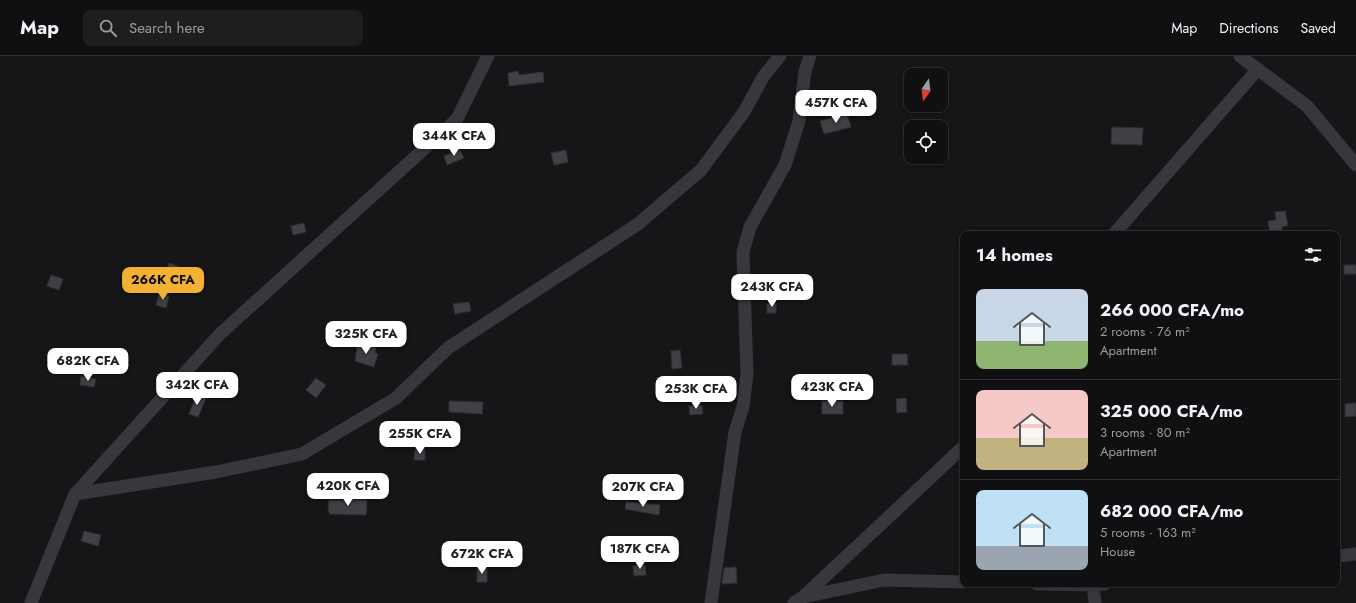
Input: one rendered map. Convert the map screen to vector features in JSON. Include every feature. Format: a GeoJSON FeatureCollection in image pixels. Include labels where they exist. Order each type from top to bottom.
{"type":"FeatureCollection","features":[{"type":"Feature","properties":{"kind":"street"},"geometry":{"type":"LineString","coordinates":[[31,603],[75,494],[220,334],[458,118],[488,56]]}},
{"type":"Feature","properties":{"kind":"street"},"geometry":{"type":"LineString","coordinates":[[75,494],[216,472],[302,454],[396,398],[448,348],[638,224],[701,170],[744,112],[763,77],[780,56]]}},
{"type":"Feature","properties":{"kind":"street"},"geometry":{"type":"LineString","coordinates":[[711,603],[735,432],[743,406],[747,374],[743,252],[750,227],[785,165],[798,121],[805,71],[810,56]]}},
{"type":"Feature","properties":{"kind":"street"},"geometry":{"type":"LineString","coordinates":[[1240,56],[1307,106],[1356,165]]}},
{"type":"Feature","properties":{"kind":"street"},"geometry":{"type":"LineString","coordinates":[[1117,231],[1258,69]]}},
{"type":"Feature","properties":{"kind":"street"},"geometry":{"type":"LineString","coordinates":[[799,600],[960,450]]}},
{"type":"Feature","properties":{"kind":"street"},"geometry":{"type":"LineString","coordinates":[[1340,556],[1356,554]]}},
{"type":"Feature","properties":{"kind":"street"},"geometry":{"type":"LineString","coordinates":[[799,600],[884,580],[960,582]]}},
{"type":"Feature","properties":{"kind":"street"},"geometry":{"type":"LineString","coordinates":[[1095,603],[1099,587]]}},
{"type":"Feature","properties":{"kind":"building"},"geometry":{"type":"Polygon","coordinates":[[[518,71],[519,75],[543,72],[544,82],[509,86],[508,73],[518,71]]]}},
{"type":"Feature","properties":{"kind":"building"},"geometry":{"type":"Polygon","coordinates":[[[847,114],[851,127],[824,134],[820,121],[847,114]]]}},
{"type":"Feature","properties":{"kind":"building"},"geometry":{"type":"Polygon","coordinates":[[[1112,127],[1143,128],[1142,145],[1111,144],[1112,127]]]}},
{"type":"Feature","properties":{"kind":"building"},"geometry":{"type":"Polygon","coordinates":[[[460,150],[464,158],[447,165],[444,156],[460,150]]]}},
{"type":"Feature","properties":{"kind":"building"},"geometry":{"type":"Polygon","coordinates":[[[566,150],[568,162],[554,165],[551,153],[566,150]]]}},
{"type":"Feature","properties":{"kind":"building"},"geometry":{"type":"Polygon","coordinates":[[[1285,211],[1288,225],[1282,227],[1282,231],[1270,231],[1268,221],[1276,220],[1275,212],[1285,211]]]}},
{"type":"Feature","properties":{"kind":"building"},"geometry":{"type":"Polygon","coordinates":[[[304,223],[306,232],[293,235],[291,226],[304,223]]]}},
{"type":"Feature","properties":{"kind":"building"},"geometry":{"type":"Polygon","coordinates":[[[169,263],[180,267],[177,275],[166,271],[169,263]]]}},
{"type":"Feature","properties":{"kind":"building"},"geometry":{"type":"Polygon","coordinates":[[[1344,265],[1356,265],[1356,274],[1344,274],[1344,265]]]}},
{"type":"Feature","properties":{"kind":"building"},"geometry":{"type":"Polygon","coordinates":[[[51,275],[63,279],[59,290],[47,286],[51,275]]]}},
{"type":"Feature","properties":{"kind":"building"},"geometry":{"type":"Polygon","coordinates":[[[159,294],[169,296],[166,308],[156,305],[159,294]]]}},
{"type":"Feature","properties":{"kind":"building"},"geometry":{"type":"Polygon","coordinates":[[[469,302],[471,311],[455,314],[453,304],[469,302]]]}},
{"type":"Feature","properties":{"kind":"building"},"geometry":{"type":"Polygon","coordinates":[[[776,303],[776,313],[767,313],[767,304],[776,303]]]}},
{"type":"Feature","properties":{"kind":"building"},"geometry":{"type":"Polygon","coordinates":[[[358,342],[376,347],[375,353],[378,354],[374,367],[355,361],[358,342]]]}},
{"type":"Feature","properties":{"kind":"building"},"geometry":{"type":"Polygon","coordinates":[[[680,350],[682,368],[672,369],[671,351],[680,350]]]}},
{"type":"Feature","properties":{"kind":"building"},"geometry":{"type":"Polygon","coordinates":[[[892,354],[907,354],[908,365],[892,365],[892,354]]]}},
{"type":"Feature","properties":{"kind":"building"},"geometry":{"type":"Polygon","coordinates":[[[81,376],[96,379],[94,387],[80,385],[81,376]]]}},
{"type":"Feature","properties":{"kind":"building"},"geometry":{"type":"Polygon","coordinates":[[[316,378],[326,385],[316,398],[306,390],[316,378]]]}},
{"type":"Feature","properties":{"kind":"building"},"geometry":{"type":"Polygon","coordinates":[[[197,394],[206,398],[198,417],[189,414],[197,394]]]}},
{"type":"Feature","properties":{"kind":"building"},"geometry":{"type":"Polygon","coordinates":[[[906,398],[907,412],[897,413],[896,399],[906,398]]]}},
{"type":"Feature","properties":{"kind":"building"},"geometry":{"type":"Polygon","coordinates":[[[449,401],[483,402],[482,414],[449,412],[449,401]]]}},
{"type":"Feature","properties":{"kind":"building"},"geometry":{"type":"Polygon","coordinates":[[[822,401],[843,401],[843,414],[822,414],[822,401]]]}},
{"type":"Feature","properties":{"kind":"building"},"geometry":{"type":"Polygon","coordinates":[[[1356,403],[1356,416],[1345,417],[1345,404],[1356,403]]]}},
{"type":"Feature","properties":{"kind":"building"},"geometry":{"type":"Polygon","coordinates":[[[702,405],[703,414],[690,415],[689,406],[702,405]]]}},
{"type":"Feature","properties":{"kind":"building"},"geometry":{"type":"Polygon","coordinates":[[[415,449],[425,449],[425,460],[414,460],[415,449]]]}},
{"type":"Feature","properties":{"kind":"building"},"geometry":{"type":"Polygon","coordinates":[[[329,500],[367,500],[366,515],[329,514],[329,500]]]}},
{"type":"Feature","properties":{"kind":"building"},"geometry":{"type":"Polygon","coordinates":[[[626,502],[660,505],[659,515],[625,509],[626,502]]]}},
{"type":"Feature","properties":{"kind":"building"},"geometry":{"type":"Polygon","coordinates":[[[84,531],[101,535],[98,546],[81,541],[84,531]]]}},
{"type":"Feature","properties":{"kind":"building"},"geometry":{"type":"Polygon","coordinates":[[[645,565],[646,575],[634,576],[633,566],[645,565]]]}},
{"type":"Feature","properties":{"kind":"building"},"geometry":{"type":"Polygon","coordinates":[[[736,567],[737,583],[722,584],[724,568],[736,567]]]}},
{"type":"Feature","properties":{"kind":"building"},"geometry":{"type":"Polygon","coordinates":[[[477,568],[487,568],[487,582],[477,582],[477,568]]]}}]}
